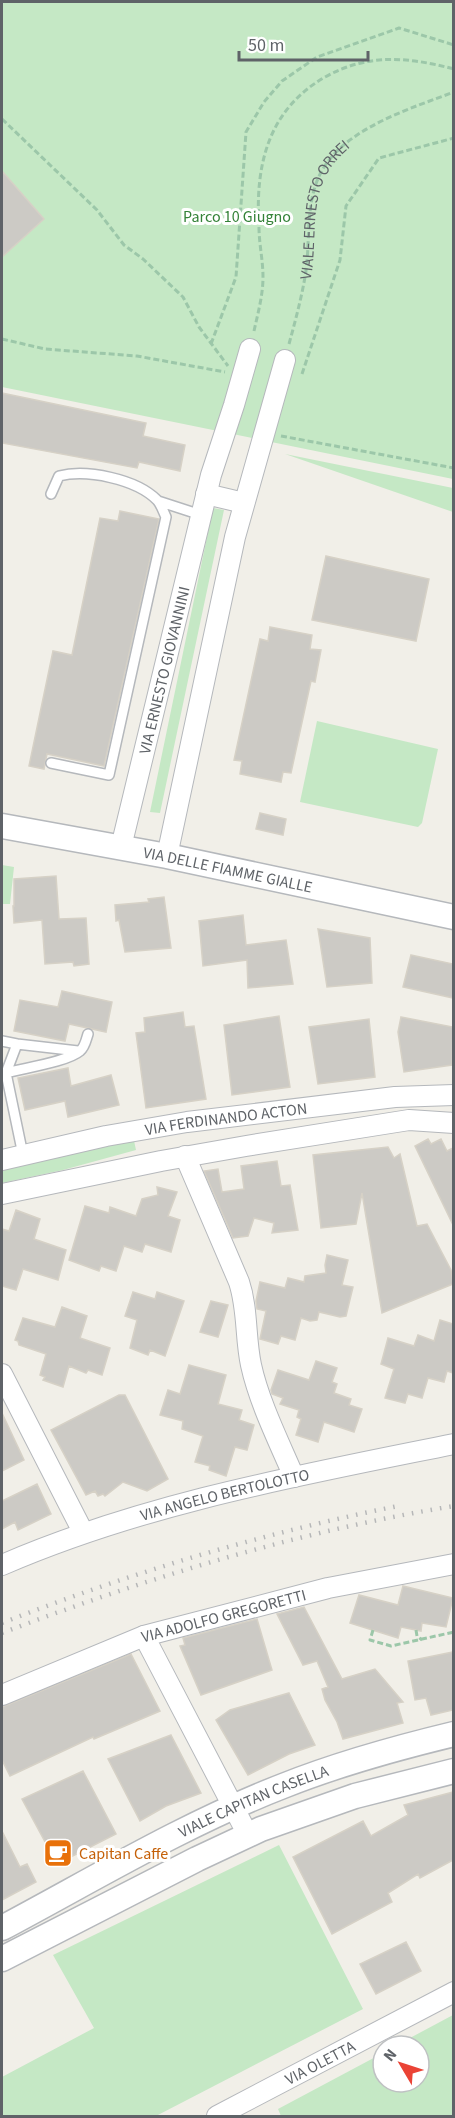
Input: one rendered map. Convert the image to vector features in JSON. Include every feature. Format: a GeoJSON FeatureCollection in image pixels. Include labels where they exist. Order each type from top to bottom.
{"type":"FeatureCollection","features":[{"type":"Feature","properties":{"kind":"street","name":"VIA ERNESTO GIOVANNINI"},"geometry":{"type":"LineString","coordinates":[[121,847],[206,494],[250,349]]}},
{"type":"Feature","properties":{"kind":"street"},"geometry":{"type":"LineString","coordinates":[[167,856],[244,503],[285,360]]}},
{"type":"Feature","properties":{"kind":"street"},"geometry":{"type":"LineString","coordinates":[[206,494],[244,503]]}},
{"type":"Feature","properties":{"kind":"street","name":"VIA DELLE FIAMME GIALLE"},"geometry":{"type":"LineString","coordinates":[[2,826],[167,856],[453,917]]}},
{"type":"Feature","properties":{"kind":"street","name":"VIA FERDINANDO ACTON"},"geometry":{"type":"LineString","coordinates":[[2,1160],[106,1136],[187,1122],[395,1096],[453,1095]]}},
{"type":"Feature","properties":{"kind":"street","name":"VIA FERDINANDO ACTON"},"geometry":{"type":"LineString","coordinates":[[2,1194],[185,1156],[409,1120],[453,1123]]}},
{"type":"Feature","properties":{"kind":"street","name":"VIA FERDINANDO ACTON"},"geometry":{"type":"LineString","coordinates":[[185,1156],[239,1282],[245,1304],[251,1365],[294,1478]]}},
{"type":"Feature","properties":{"kind":"street"},"geometry":{"type":"LineString","coordinates":[[2,1374],[83,1532]]}},
{"type":"Feature","properties":{"kind":"street","name":"VIA ANGELO BERTOLOTTO"},"geometry":{"type":"LineString","coordinates":[[2,1565],[83,1532],[132,1517],[294,1478],[453,1444]]}},
{"type":"Feature","properties":{"kind":"street","name":"VIA ADOLFO GREGORETTI"},"geometry":{"type":"LineString","coordinates":[[2,1695],[144,1636],[328,1588],[453,1564]]}},
{"type":"Feature","properties":{"kind":"street"},"geometry":{"type":"LineString","coordinates":[[144,1636],[248,1835]]}},
{"type":"Feature","properties":{"kind":"street","name":"VIALE CAPITAN CASELLA"},"geometry":{"type":"LineString","coordinates":[[2,1928],[173,1837],[284,1785],[335,1767],[453,1734]]}},
{"type":"Feature","properties":{"kind":"street","name":"VIALE CAPITAN CASELLA"},"geometry":{"type":"LineString","coordinates":[[2,1959],[248,1835],[356,1796],[453,1770]]}},
{"type":"Feature","properties":{"kind":"street","name":"VIA OLETTA"},"geometry":{"type":"LineString","coordinates":[[217,2116],[453,1992]]}},
{"type":"Feature","properties":{"kind":"lane"},"geometry":{"type":"LineString","coordinates":[[51,494],[59,476],[73,473],[122,480],[142,489],[158,501],[201,515]]}},
{"type":"Feature","properties":{"kind":"lane"},"geometry":{"type":"LineString","coordinates":[[51,763],[109,775],[166,517],[158,501]]}},
{"type":"Feature","properties":{"kind":"lane"},"geometry":{"type":"LineString","coordinates":[[4,1074],[80,1051],[86,1043],[88,1034]]}},
{"type":"Feature","properties":{"kind":"lane"},"geometry":{"type":"LineString","coordinates":[[2,1041],[80,1051]]}},
{"type":"Feature","properties":{"kind":"lane"},"geometry":{"type":"LineString","coordinates":[[17,1044],[4,1074],[23,1155]]}},
{"type":"Feature","properties":{"kind":"path"},"geometry":{"type":"LineString","coordinates":[[211,344],[236,277],[246,132],[264,102],[282,81],[317,57],[399,28],[453,45]]}},
{"type":"Feature","properties":{"kind":"path"},"geometry":{"type":"LineString","coordinates":[[250,349],[263,282],[258,222],[260,176],[269,140],[283,114],[296,98],[310,87],[346,67],[404,59],[424,61],[453,69]]}},
{"type":"Feature","properties":{"kind":"path","name":"VIALE ERNESTO ORREI"},"geometry":{"type":"LineString","coordinates":[[285,360],[305,277],[313,191],[326,164],[346,144],[369,128],[453,92]]}},
{"type":"Feature","properties":{"kind":"path"},"geometry":{"type":"LineString","coordinates":[[2,119],[97,210],[124,245],[143,259],[183,297],[199,327],[233,373],[137,356],[45,349],[2,339]]}},
{"type":"Feature","properties":{"kind":"path"},"geometry":{"type":"LineString","coordinates":[[301,376],[340,260],[346,206],[379,158],[453,138]]}},
{"type":"Feature","properties":{"kind":"path"},"geometry":{"type":"LineString","coordinates":[[282,426],[279,435],[453,468]]}},
{"type":"Feature","properties":{"kind":"path"},"geometry":{"type":"LineString","coordinates":[[373,1630],[370,1640],[391,1647],[453,1632]]}},
{"type":"Feature","properties":{"kind":"path"},"geometry":{"type":"LineString","coordinates":[[416,1630],[417,1636],[422,1640]]}},
{"type":"Feature","properties":{"kind":"green space","name":"Parco 10 Giugno"},"geometry":{"type":"Polygon","coordinates":[[[2,2],[453,2],[453,479],[2,387],[2,2]]]}},
{"type":"Feature","properties":{"kind":"green space"},"geometry":{"type":"Polygon","coordinates":[[[285,454],[453,488],[453,512],[285,454]]]}},
{"type":"Feature","properties":{"kind":"green space"},"geometry":{"type":"Polygon","coordinates":[[[213,508],[224,510],[160,813],[150,812],[213,508]]]}},
{"type":"Feature","properties":{"kind":"green space"},"geometry":{"type":"Polygon","coordinates":[[[317,721],[438,749],[422,823],[418,827],[300,802],[317,721]]]}},
{"type":"Feature","properties":{"kind":"green space"},"geometry":{"type":"Polygon","coordinates":[[[2,865],[14,867],[10,904],[2,904],[2,865]]]}},
{"type":"Feature","properties":{"kind":"green space"},"geometry":{"type":"Polygon","coordinates":[[[133,1136],[136,1150],[63,1170],[2,1183],[2,1166],[133,1136]]]}},
{"type":"Feature","properties":{"kind":"green space"},"geometry":{"type":"Polygon","coordinates":[[[279,1845],[363,2009],[156,2116],[2,2116],[2,2077],[94,2028],[53,1955],[279,1845]]]}},
{"type":"Feature","properties":{"kind":"green space"},"geometry":{"type":"Polygon","coordinates":[[[453,2015],[453,2116],[281,2116],[278,2109],[371,2059],[371,2094],[431,2094],[431,2034],[417,2034],[453,2015]]]}},
{"type":"Feature","properties":{"kind":"building"},"geometry":{"type":"Polygon","coordinates":[[[2,171],[44,219],[2,257],[2,171]]]}},
{"type":"Feature","properties":{"kind":"building"},"geometry":{"type":"Polygon","coordinates":[[[2,393],[146,423],[143,436],[185,445],[180,471],[139,462],[137,468],[2,443],[2,393]]]}},
{"type":"Feature","properties":{"kind":"building"},"geometry":{"type":"Polygon","coordinates":[[[120,511],[159,519],[104,766],[47,754],[44,769],[29,766],[53,651],[72,655],[100,518],[118,521],[120,511]]]}},
{"type":"Feature","properties":{"kind":"building"},"geometry":{"type":"Polygon","coordinates":[[[326,556],[429,579],[416,641],[312,620],[326,556]]]}},
{"type":"Feature","properties":{"kind":"building"},"geometry":{"type":"Polygon","coordinates":[[[270,627],[312,635],[310,649],[321,650],[315,682],[311,681],[291,773],[283,772],[281,782],[240,774],[242,761],[234,760],[260,639],[268,641],[270,627]]]}},
{"type":"Feature","properties":{"kind":"building"},"geometry":{"type":"Polygon","coordinates":[[[260,813],[286,819],[283,835],[256,829],[260,813]]]}},
{"type":"Feature","properties":{"kind":"building"},"geometry":{"type":"Polygon","coordinates":[[[56,876],[59,919],[86,918],[89,964],[74,966],[73,962],[45,964],[42,920],[14,923],[14,879],[56,876]]]}},
{"type":"Feature","properties":{"kind":"building"},"geometry":{"type":"Polygon","coordinates":[[[164,897],[171,948],[125,952],[119,920],[116,921],[115,905],[149,902],[148,899],[164,897]]]}},
{"type":"Feature","properties":{"kind":"building"},"geometry":{"type":"Polygon","coordinates":[[[243,915],[246,945],[286,940],[293,984],[248,988],[247,960],[203,966],[199,921],[243,915]]]}},
{"type":"Feature","properties":{"kind":"building"},"geometry":{"type":"Polygon","coordinates":[[[318,929],[370,938],[372,983],[327,987],[318,929]]]}},
{"type":"Feature","properties":{"kind":"building"},"geometry":{"type":"Polygon","coordinates":[[[411,955],[453,964],[453,998],[403,987],[411,955]]]}},
{"type":"Feature","properties":{"kind":"building"},"geometry":{"type":"Polygon","coordinates":[[[62,991],[112,1002],[106,1032],[69,1024],[65,1041],[14,1031],[20,1000],[58,1007],[62,991]]]}},
{"type":"Feature","properties":{"kind":"building"},"geometry":{"type":"Polygon","coordinates":[[[183,1012],[185,1027],[194,1026],[206,1099],[146,1108],[136,1033],[145,1032],[144,1018],[183,1012]]]}},
{"type":"Feature","properties":{"kind":"building"},"geometry":{"type":"Polygon","coordinates":[[[279,1016],[290,1087],[232,1095],[224,1025],[279,1016]]]}},
{"type":"Feature","properties":{"kind":"building"},"geometry":{"type":"Polygon","coordinates":[[[401,1017],[453,1027],[452,1065],[404,1072],[398,1032],[401,1017]]]}},
{"type":"Feature","properties":{"kind":"building"},"geometry":{"type":"Polygon","coordinates":[[[369,1019],[375,1077],[318,1084],[309,1027],[369,1019]]]}},
{"type":"Feature","properties":{"kind":"building"},"geometry":{"type":"Polygon","coordinates":[[[68,1068],[71,1086],[111,1075],[119,1105],[68,1117],[65,1101],[25,1110],[18,1078],[68,1068]]]}},
{"type":"Feature","properties":{"kind":"building"},"geometry":{"type":"Polygon","coordinates":[[[428,1139],[431,1144],[441,1139],[447,1151],[453,1148],[453,1225],[415,1146],[428,1139]]]}},
{"type":"Feature","properties":{"kind":"building"},"geometry":{"type":"Polygon","coordinates":[[[388,1147],[394,1158],[400,1154],[417,1226],[427,1224],[451,1270],[453,1284],[382,1313],[362,1193],[356,1224],[321,1228],[313,1155],[388,1147]]]}},
{"type":"Feature","properties":{"kind":"building"},"geometry":{"type":"Polygon","coordinates":[[[277,1161],[281,1186],[290,1185],[298,1230],[272,1233],[274,1223],[254,1218],[248,1236],[233,1238],[204,1171],[218,1169],[222,1192],[244,1189],[241,1166],[277,1161]]]}},
{"type":"Feature","properties":{"kind":"building"},"geometry":{"type":"Polygon","coordinates":[[[157,1187],[177,1192],[168,1216],[180,1220],[171,1252],[145,1244],[142,1252],[124,1246],[116,1271],[101,1266],[99,1271],[69,1260],[85,1206],[109,1213],[110,1207],[136,1216],[142,1199],[158,1195],[157,1187]]]}},
{"type":"Feature","properties":{"kind":"building"},"geometry":{"type":"Polygon","coordinates":[[[16,1210],[40,1219],[34,1239],[66,1250],[58,1280],[23,1269],[16,1290],[2,1286],[2,1229],[9,1231],[16,1210]]]}},
{"type":"Feature","properties":{"kind":"building"},"geometry":{"type":"Polygon","coordinates":[[[327,1255],[348,1260],[342,1285],[353,1287],[346,1316],[340,1317],[319,1312],[317,1320],[310,1321],[301,1318],[295,1340],[281,1336],[278,1344],[260,1339],[266,1311],[257,1309],[256,1301],[260,1282],[285,1288],[288,1278],[304,1282],[305,1276],[326,1273],[327,1255]]]}},
{"type":"Feature","properties":{"kind":"building"},"geometry":{"type":"Polygon","coordinates":[[[133,1292],[155,1299],[157,1292],[184,1301],[165,1356],[150,1350],[148,1355],[130,1348],[137,1320],[125,1316],[133,1292]]]}},
{"type":"Feature","properties":{"kind":"building"},"geometry":{"type":"Polygon","coordinates":[[[211,1301],[228,1305],[218,1337],[200,1332],[211,1301]]]}},
{"type":"Feature","properties":{"kind":"building"},"geometry":{"type":"Polygon","coordinates":[[[62,1307],[87,1316],[80,1338],[110,1348],[102,1375],[88,1370],[86,1373],[69,1366],[63,1387],[43,1380],[45,1377],[40,1375],[46,1354],[19,1345],[15,1340],[23,1318],[55,1327],[62,1307]]]}},
{"type":"Feature","properties":{"kind":"building"},"geometry":{"type":"Polygon","coordinates":[[[440,1320],[453,1324],[453,1373],[447,1371],[444,1382],[428,1378],[422,1398],[408,1394],[405,1403],[385,1398],[394,1369],[381,1364],[388,1338],[414,1346],[418,1335],[434,1341],[440,1320]]]}},
{"type":"Feature","properties":{"kind":"building"},"geometry":{"type":"Polygon","coordinates":[[[316,1361],[337,1368],[332,1382],[337,1384],[334,1393],[351,1399],[349,1405],[362,1409],[354,1432],[324,1422],[318,1442],[296,1435],[301,1419],[297,1417],[299,1410],[280,1404],[283,1398],[272,1394],[271,1390],[278,1370],[309,1380],[316,1361]]]}},
{"type":"Feature","properties":{"kind":"building"},"geometry":{"type":"Polygon","coordinates":[[[189,1365],[226,1375],[218,1404],[242,1410],[239,1420],[254,1425],[247,1450],[235,1447],[226,1476],[209,1470],[210,1466],[195,1462],[203,1436],[182,1429],[183,1421],[160,1415],[168,1390],[180,1394],[189,1365]]]}},
{"type":"Feature","properties":{"kind":"building"},"geometry":{"type":"Polygon","coordinates":[[[119,1395],[125,1395],[168,1479],[147,1491],[123,1482],[105,1496],[103,1494],[98,1496],[95,1491],[86,1495],[51,1430],[119,1395]]]}},
{"type":"Feature","properties":{"kind":"building"},"geometry":{"type":"Polygon","coordinates":[[[2,1413],[24,1460],[2,1471],[2,1413]]]}},
{"type":"Feature","properties":{"kind":"building"},"geometry":{"type":"Polygon","coordinates":[[[37,1484],[51,1514],[18,1530],[15,1522],[2,1529],[2,1501],[37,1484]]]}},
{"type":"Feature","properties":{"kind":"building"},"geometry":{"type":"Polygon","coordinates":[[[403,1586],[453,1598],[446,1627],[422,1623],[421,1631],[401,1627],[398,1638],[350,1623],[359,1595],[398,1605],[403,1586]]]}},
{"type":"Feature","properties":{"kind":"building"},"geometry":{"type":"Polygon","coordinates":[[[304,1607],[342,1679],[375,1669],[403,1702],[397,1703],[403,1723],[343,1739],[325,1700],[322,1689],[328,1687],[317,1661],[303,1665],[277,1614],[304,1607]]]}},
{"type":"Feature","properties":{"kind":"building"},"geometry":{"type":"Polygon","coordinates":[[[257,1619],[272,1670],[201,1695],[180,1646],[185,1645],[183,1638],[257,1619]]]}},
{"type":"Feature","properties":{"kind":"building"},"geometry":{"type":"Polygon","coordinates":[[[453,1652],[453,1710],[431,1715],[426,1698],[415,1700],[408,1661],[453,1652]]]}},
{"type":"Feature","properties":{"kind":"building"},"geometry":{"type":"Polygon","coordinates":[[[131,1654],[160,1711],[94,1739],[93,1737],[10,1776],[2,1760],[2,1707],[131,1654]]]}},
{"type":"Feature","properties":{"kind":"building"},"geometry":{"type":"Polygon","coordinates":[[[289,1693],[315,1745],[289,1754],[248,1775],[216,1720],[230,1710],[289,1693]]]}},
{"type":"Feature","properties":{"kind":"building"},"geometry":{"type":"Polygon","coordinates":[[[171,1735],[201,1793],[166,1806],[140,1821],[108,1759],[171,1735]]]}},
{"type":"Feature","properties":{"kind":"building"},"geometry":{"type":"Polygon","coordinates":[[[83,1771],[116,1834],[57,1864],[22,1799],[83,1771]]]}},
{"type":"Feature","properties":{"kind":"building"},"geometry":{"type":"Polygon","coordinates":[[[453,1792],[453,1860],[420,1878],[418,1874],[388,1893],[392,1902],[332,1934],[293,1857],[363,1821],[371,1836],[408,1815],[404,1805],[453,1792]]]}},
{"type":"Feature","properties":{"kind":"building"},"geometry":{"type":"Polygon","coordinates":[[[2,1831],[20,1867],[27,1864],[36,1882],[2,1900],[2,1831]]]}},
{"type":"Feature","properties":{"kind":"building"},"geometry":{"type":"Polygon","coordinates":[[[406,1942],[421,1971],[376,1994],[360,1964],[406,1942]]]}},
{"type":"Feature","properties":{"kind":"railway"},"geometry":{"type":"LineString","coordinates":[[2,1623],[99,1587],[197,1556],[297,1529],[398,1506]]}},
{"type":"Feature","properties":{"kind":"railway"},"geometry":{"type":"LineString","coordinates":[[2,1633],[112,1593],[224,1558],[338,1529],[454,1506]]}},
{"type":"Feature","properties":{"kind":"place","name":"Capitan Caffe"},"geometry":{"type":"Point","coordinates":[58,1853]}}]}
